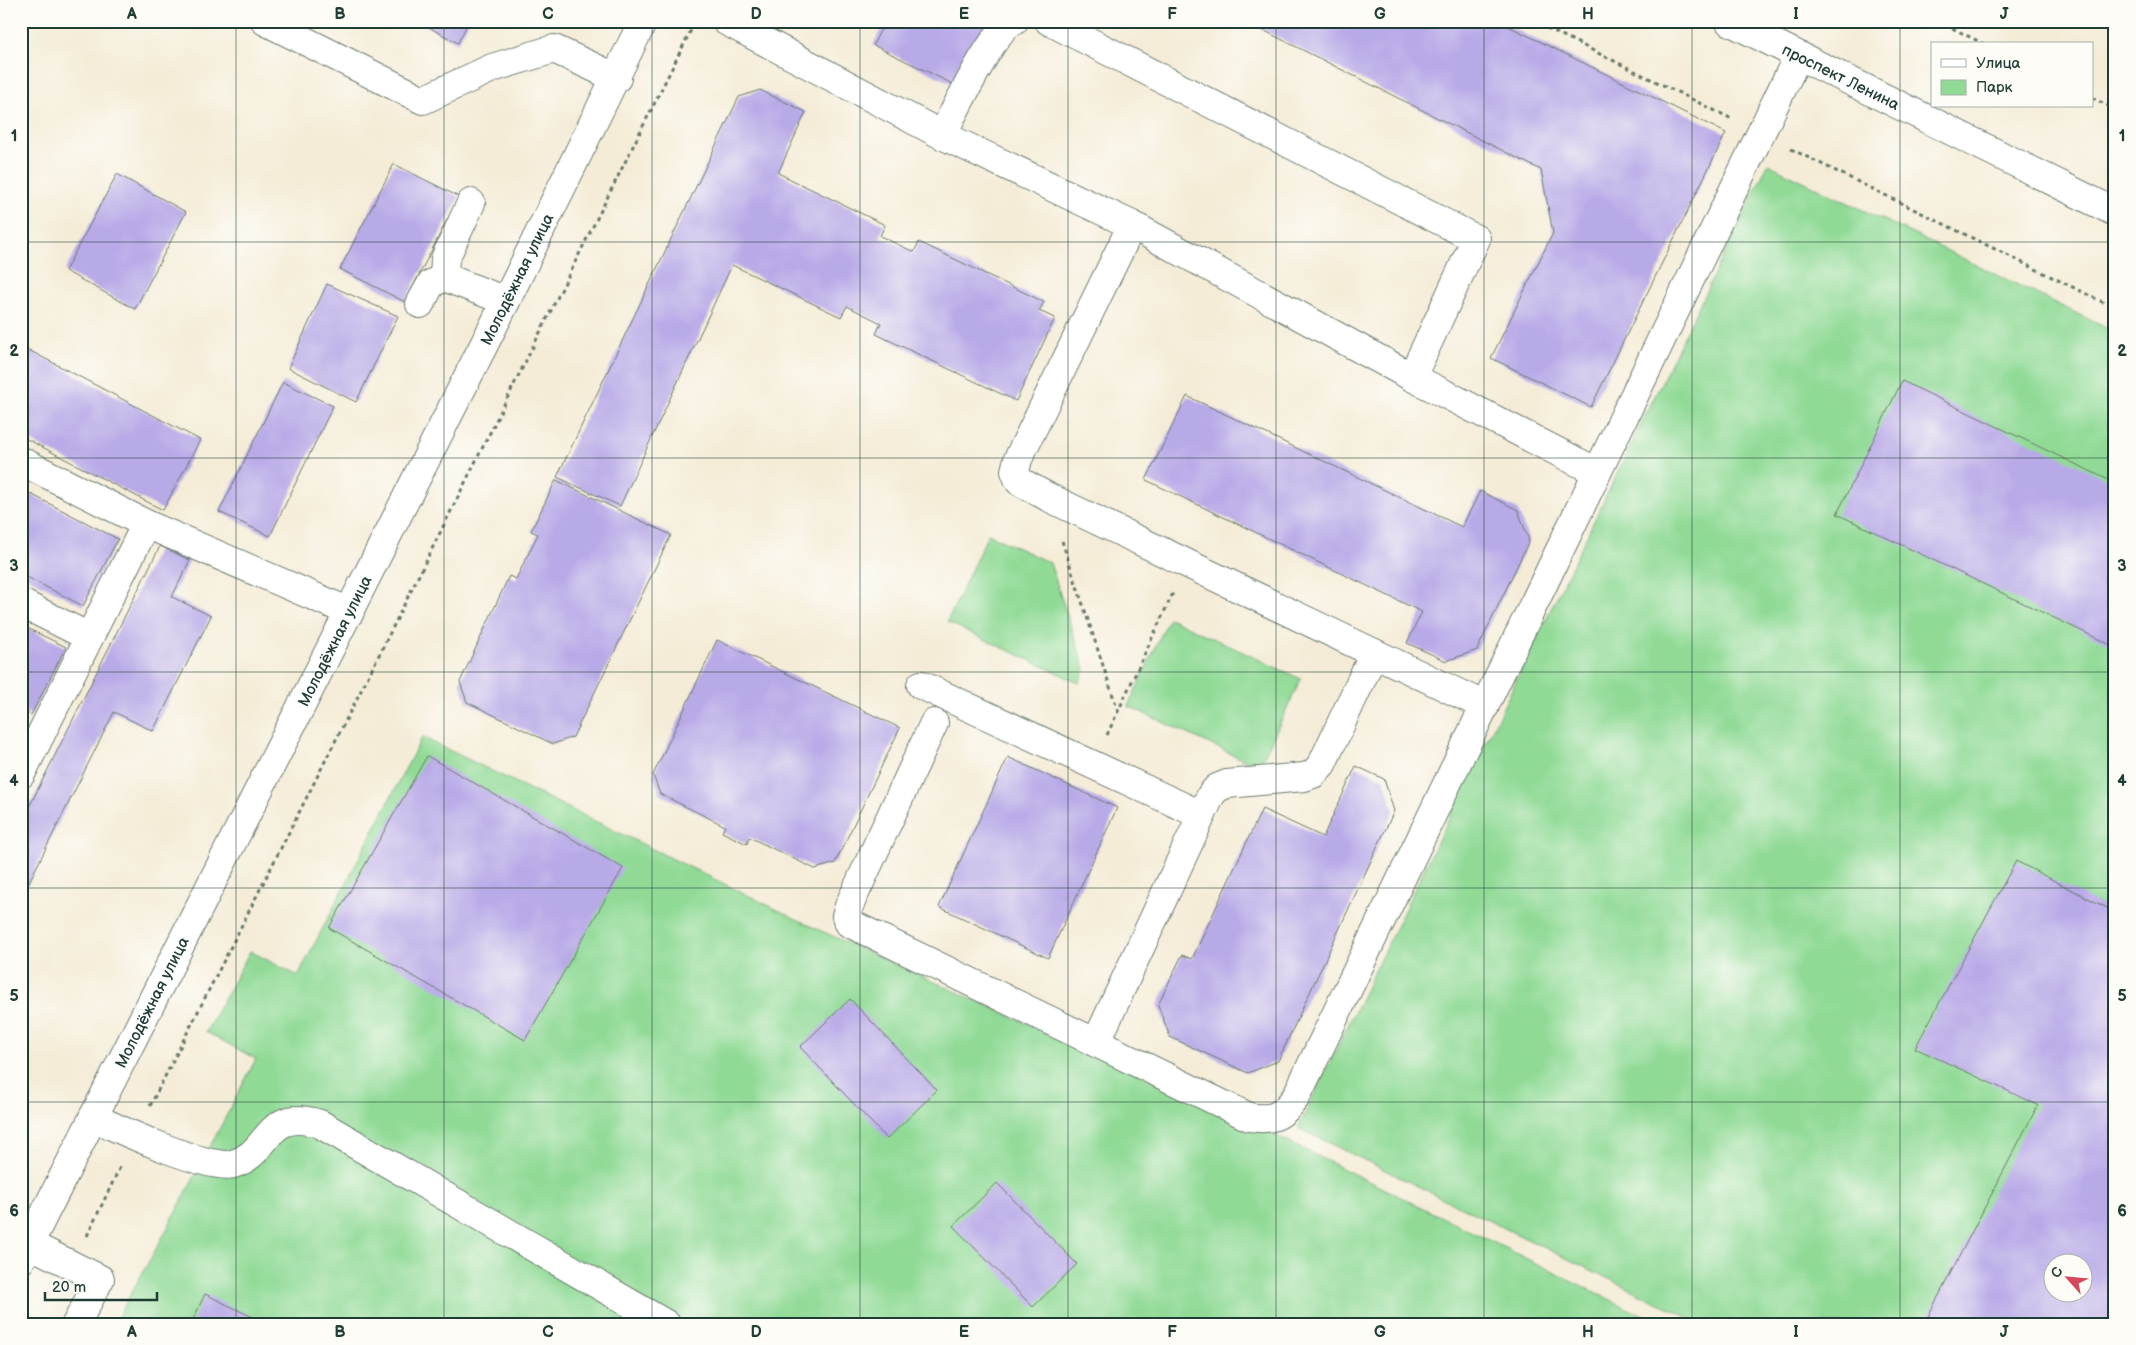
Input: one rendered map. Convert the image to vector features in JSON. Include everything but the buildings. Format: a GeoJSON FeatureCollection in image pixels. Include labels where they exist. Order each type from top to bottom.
{"type":"FeatureCollection","features":[{"type":"Feature","properties":{"kind":"street"},"geometry":{"type":"LineString","coordinates":[[266,21],[423,100],[492,68],[554,48],[617,78]]}},
{"type":"Feature","properties":{"kind":"street","name":"Молодёжная улица"},"geometry":{"type":"LineString","coordinates":[[25,1252],[350,612],[644,21]]}},
{"type":"Feature","properties":{"kind":"street"},"geometry":{"type":"LineString","coordinates":[[942,135],[994,39],[1008,23],[1014,21]]}},
{"type":"Feature","properties":{"kind":"street"},"geometry":{"type":"LineString","coordinates":[[1048,21],[1476,239],[1412,377]]}},
{"type":"Feature","properties":{"kind":"street","name":"проспект Ленина"},"geometry":{"type":"LineString","coordinates":[[1729,21],[2115,212]]}},
{"type":"Feature","properties":{"kind":"street"},"geometry":{"type":"LineString","coordinates":[[739,25],[942,135],[1132,224],[1412,377],[1597,472]]}},
{"type":"Feature","properties":{"kind":"street"},"geometry":{"type":"LineString","coordinates":[[934,723],[849,906],[846,916],[848,923],[1249,1117],[1265,1120],[1284,1113],[1300,1088],[1798,56]]}},
{"type":"Feature","properties":{"kind":"street"},"geometry":{"type":"LineString","coordinates":[[444,277],[445,259],[471,204]]}},
{"type":"Feature","properties":{"kind":"street"},"geometry":{"type":"LineString","coordinates":[[1132,224],[1018,459],[1015,471],[1019,481],[1048,497],[1485,706]]}},
{"type":"Feature","properties":{"kind":"street"},"geometry":{"type":"LineString","coordinates":[[420,304],[431,284],[444,277],[506,301]]}},
{"type":"Feature","properties":{"kind":"street"},"geometry":{"type":"LineString","coordinates":[[21,461],[146,524],[350,612]]}},
{"type":"Feature","properties":{"kind":"street"},"geometry":{"type":"LineString","coordinates":[[21,774],[29,740],[89,637],[146,524]]}},
{"type":"Feature","properties":{"kind":"street"},"geometry":{"type":"LineString","coordinates":[[21,603],[89,637]]}},
{"type":"Feature","properties":{"kind":"street"},"geometry":{"type":"LineString","coordinates":[[1096,1043],[1201,815],[1217,788],[1227,784],[1304,777],[1313,774],[1322,764],[1374,653]]}},
{"type":"Feature","properties":{"kind":"street"},"geometry":{"type":"LineString","coordinates":[[921,685],[1201,815]]}},
{"type":"Feature","properties":{"kind":"street"},"geometry":{"type":"LineString","coordinates":[[93,1117],[134,1137],[214,1164],[232,1165],[246,1158],[270,1133],[284,1122],[302,1118],[320,1124],[666,1324]]}},
{"type":"Feature","properties":{"kind":"street"},"geometry":{"type":"LineString","coordinates":[[25,1252],[72,1266],[100,1279],[76,1324]]}},
{"type":"Feature","properties":{"kind":"path"},"geometry":{"type":"LineString","coordinates":[[72,1266],[134,1137],[382,651],[695,21]]}},
{"type":"Feature","properties":{"kind":"path"},"geometry":{"type":"LineString","coordinates":[[1532,21],[2115,308]]}},
{"type":"Feature","properties":{"kind":"path"},"geometry":{"type":"LineString","coordinates":[[1938,21],[1980,42]]}},
{"type":"Feature","properties":{"kind":"path"},"geometry":{"type":"LineString","coordinates":[[2094,99],[2115,109]]}},
{"type":"Feature","properties":{"kind":"path"},"geometry":{"type":"LineString","coordinates":[[1048,497],[1118,711]]}},
{"type":"Feature","properties":{"kind":"path"},"geometry":{"type":"LineString","coordinates":[[1093,765],[1187,563]]}},
{"type":"Feature","properties":{"kind":"green space"},"geometry":{"type":"Polygon","coordinates":[[[1768,164],[2115,332],[2115,1324],[1702,1324],[1298,1128],[1768,164]]]}},
{"type":"Feature","properties":{"kind":"green space"},"geometry":{"type":"Polygon","coordinates":[[[988,534],[1050,563],[1085,669],[1079,683],[947,622],[988,534]]]}},
{"type":"Feature","properties":{"kind":"green space"},"geometry":{"type":"Polygon","coordinates":[[[1169,618],[1301,679],[1259,767],[1128,706],[1169,618]]]}},
{"type":"Feature","properties":{"kind":"green space"},"geometry":{"type":"Polygon","coordinates":[[[422,737],[817,929],[1266,1131],[1660,1324],[114,1324],[166,1231],[256,1059],[206,1032],[250,951],[298,976],[422,737]]]}}]}
